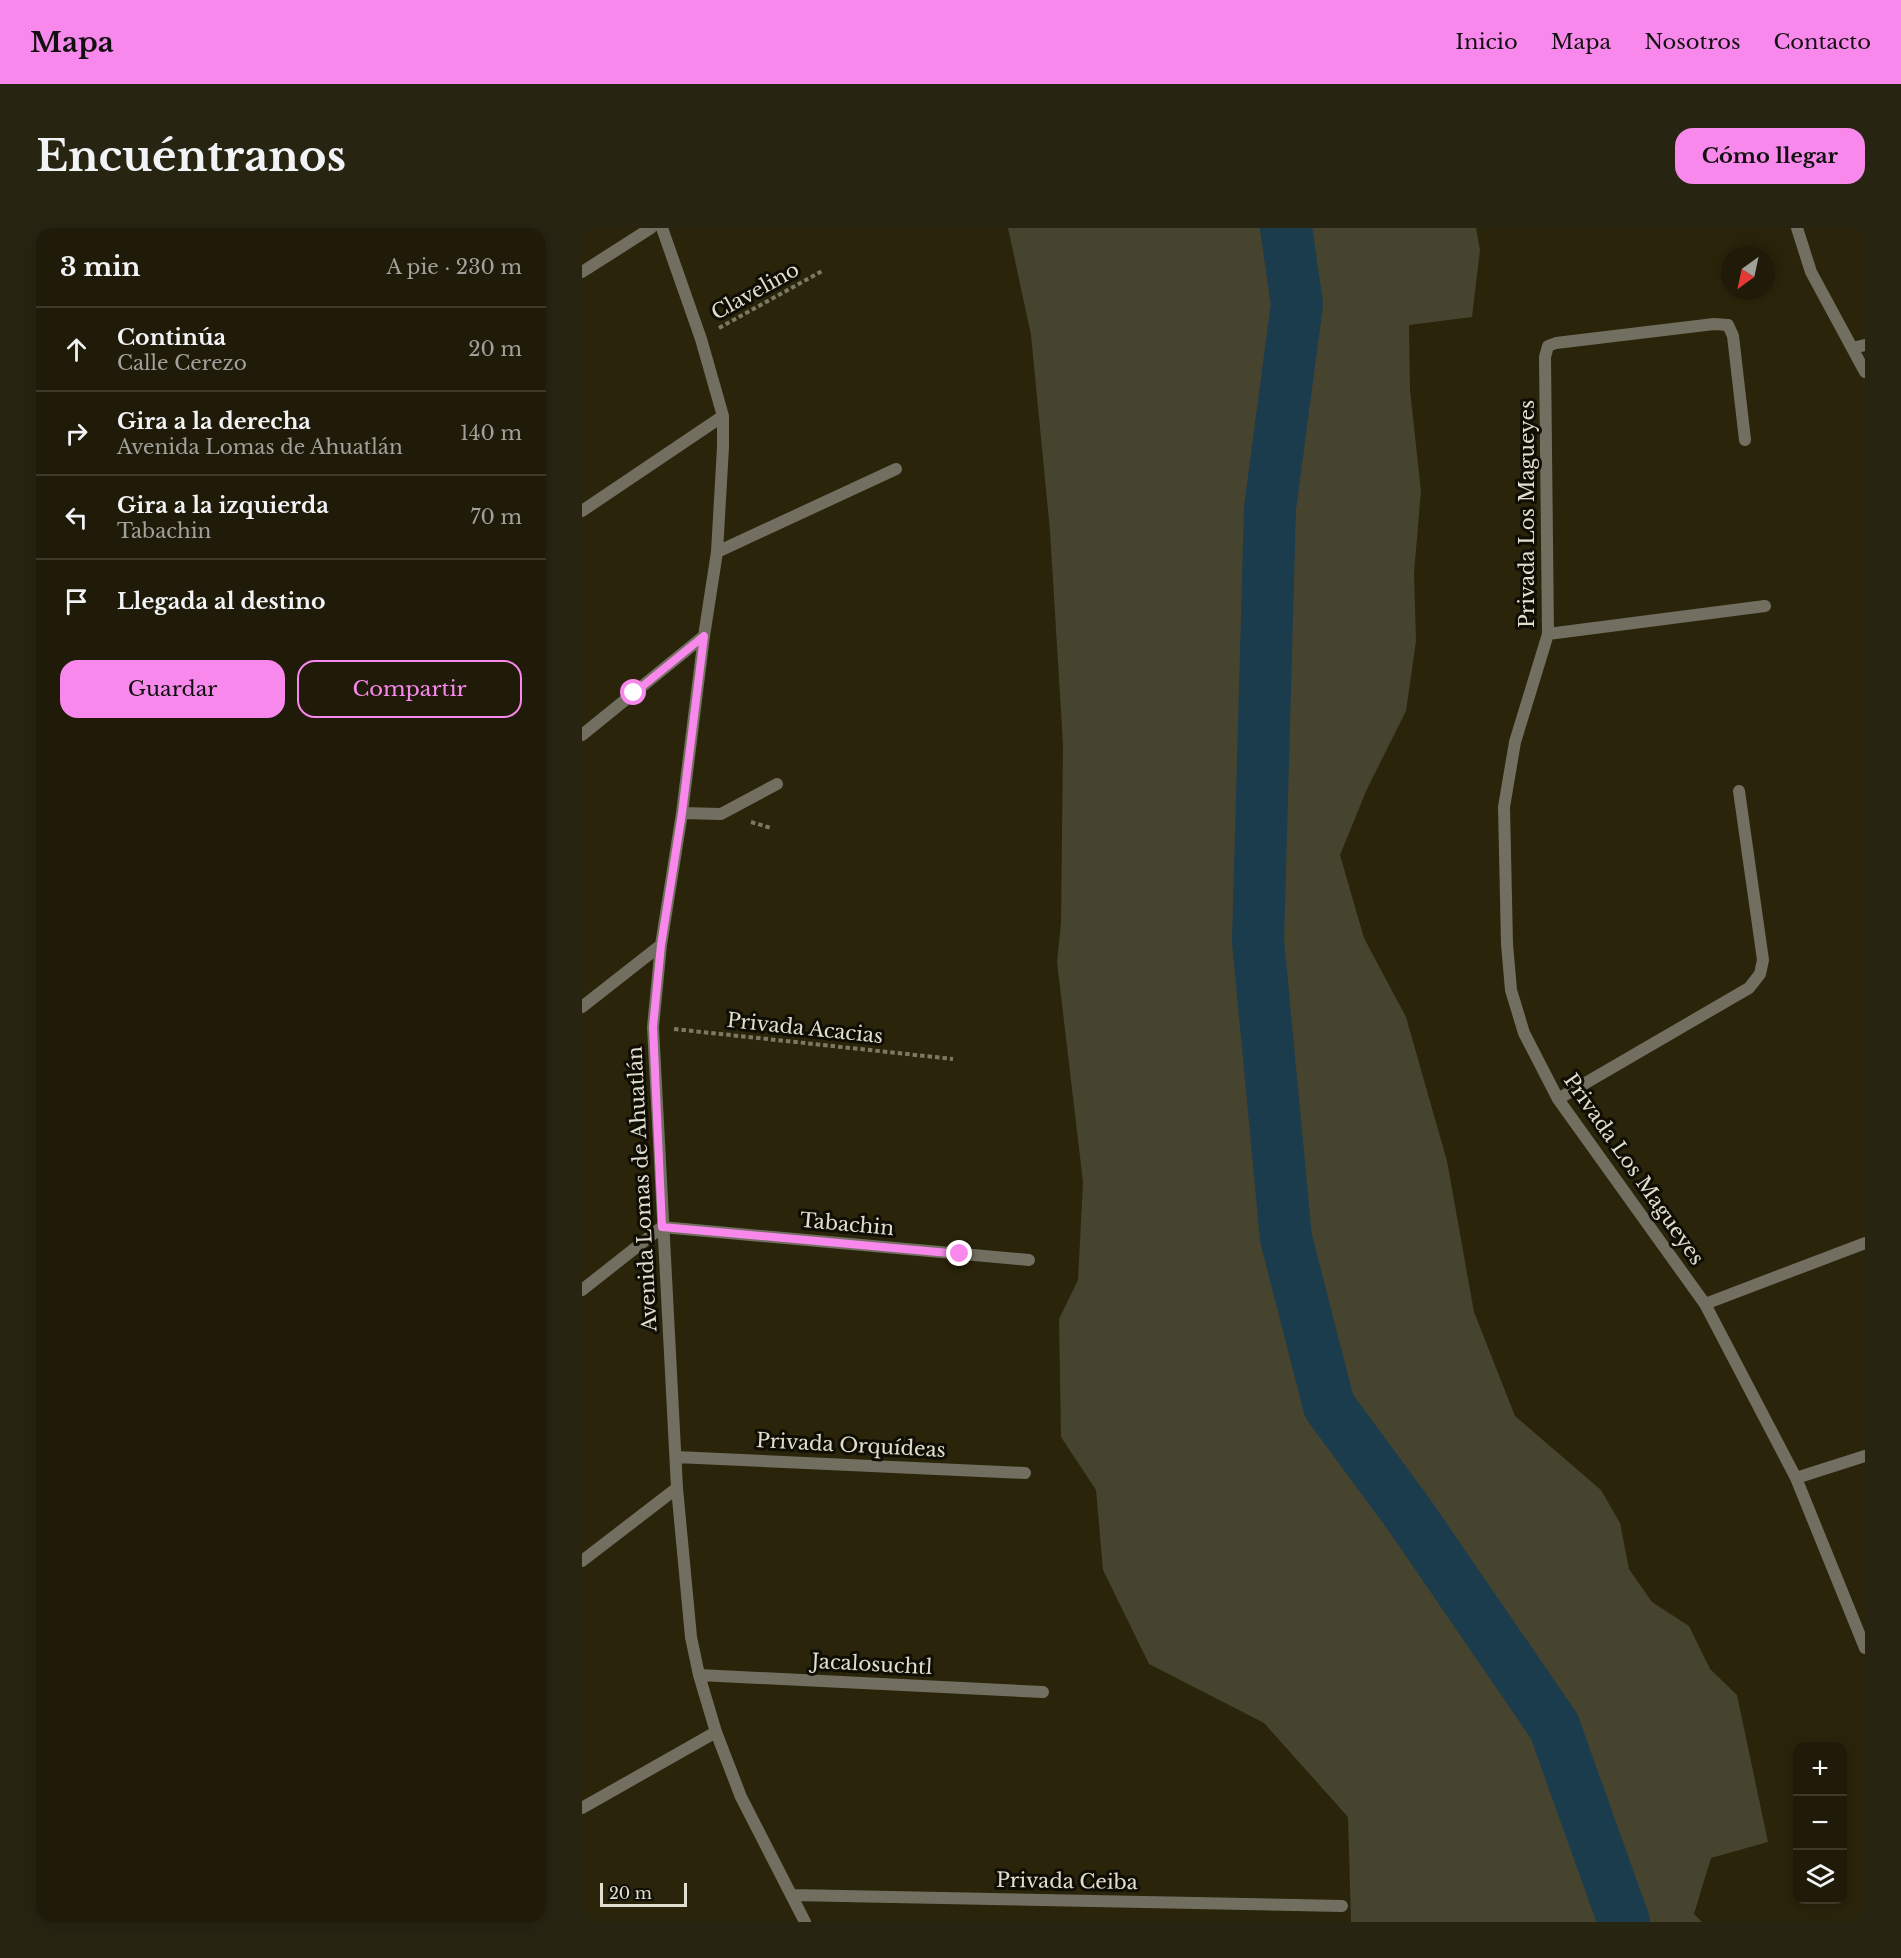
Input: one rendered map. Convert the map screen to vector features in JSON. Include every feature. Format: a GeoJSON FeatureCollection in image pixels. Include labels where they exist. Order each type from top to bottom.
{"type":"FeatureCollection","features":[{"type":"Feature","properties":{"kind":"street"},"geometry":{"type":"LineString","coordinates":[[582,272],[651,228]]}},
{"type":"Feature","properties":{"kind":"street","name":"Avenida Lomas de Ahuatlán"},"geometry":{"type":"LineString","coordinates":[[662,228],[701,339],[723,416],[717,552],[682,813],[661,945],[653,1027],[677,1488],[691,1637],[699,1675],[716,1731],[741,1797],[805,1922]]}},
{"type":"Feature","properties":{"kind":"street"},"geometry":{"type":"LineString","coordinates":[[1797,228],[1811,272],[1865,372]]}},
{"type":"Feature","properties":{"kind":"street","name":"Privada Los Magueyes"},"geometry":{"type":"LineString","coordinates":[[1745,440],[1733,336],[1728,325],[1714,324],[1556,343],[1548,346],[1545,357],[1548,634],[1515,742],[1504,807],[1507,944],[1511,990],[1524,1033],[1558,1098],[1705,1304],[1796,1478],[1865,1648]]}},
{"type":"Feature","properties":{"kind":"street"},"geometry":{"type":"LineString","coordinates":[[1852,348],[1865,345]]}},
{"type":"Feature","properties":{"kind":"street"},"geometry":{"type":"LineString","coordinates":[[582,511],[723,416]]}},
{"type":"Feature","properties":{"kind":"street"},"geometry":{"type":"LineString","coordinates":[[717,552],[896,469]]}},
{"type":"Feature","properties":{"kind":"street"},"geometry":{"type":"LineString","coordinates":[[1548,634],[1765,606]]}},
{"type":"Feature","properties":{"kind":"street"},"geometry":{"type":"LineString","coordinates":[[582,735],[704,636]]}},
{"type":"Feature","properties":{"kind":"street"},"geometry":{"type":"LineString","coordinates":[[682,813],[721,814],[777,784]]}},
{"type":"Feature","properties":{"kind":"street"},"geometry":{"type":"LineString","coordinates":[[1558,1098],[1749,988],[1760,974],[1763,960],[1739,791]]}},
{"type":"Feature","properties":{"kind":"street"},"geometry":{"type":"LineString","coordinates":[[582,1007],[661,945]]}},
{"type":"Feature","properties":{"kind":"street"},"geometry":{"type":"LineString","coordinates":[[582,1290],[662,1227]]}},
{"type":"Feature","properties":{"kind":"street","name":"Tabachin"},"geometry":{"type":"LineString","coordinates":[[662,1227],[1029,1260]]}},
{"type":"Feature","properties":{"kind":"street"},"geometry":{"type":"LineString","coordinates":[[1705,1304],[1865,1243]]}},
{"type":"Feature","properties":{"kind":"street"},"geometry":{"type":"LineString","coordinates":[[1796,1478],[1865,1456]]}},
{"type":"Feature","properties":{"kind":"street","name":"Privada Orquídeas"},"geometry":{"type":"LineString","coordinates":[[676,1457],[1025,1473]]}},
{"type":"Feature","properties":{"kind":"street"},"geometry":{"type":"LineString","coordinates":[[582,1561],[677,1488]]}},
{"type":"Feature","properties":{"kind":"street","name":"Jacalosuchtl"},"geometry":{"type":"LineString","coordinates":[[699,1675],[1043,1692]]}},
{"type":"Feature","properties":{"kind":"street"},"geometry":{"type":"LineString","coordinates":[[582,1808],[716,1731]]}},
{"type":"Feature","properties":{"kind":"street","name":"Privada Ceiba"},"geometry":{"type":"LineString","coordinates":[[791,1895],[1342,1906]]}},
{"type":"Feature","properties":{"kind":"path","name":"Clavelino"},"geometry":{"type":"LineString","coordinates":[[701,339],[824,270]]}},
{"type":"Feature","properties":{"kind":"path","name":"Privada Acacias"},"geometry":{"type":"LineString","coordinates":[[653,1027],[953,1059]]}},
{"type":"Feature","properties":{"kind":"shaded area"},"geometry":{"type":"Polygon","coordinates":[[[1008,228],[1476,228],[1480,250],[1472,317],[1409,325],[1410,390],[1421,491],[1414,573],[1416,641],[1406,711],[1367,789],[1340,855],[1364,938],[1406,1017],[1447,1161],[1474,1312],[1515,1416],[1601,1490],[1620,1523],[1629,1569],[1652,1602],[1689,1626],[1710,1669],[1737,1695],[1768,1842],[1711,1858],[1694,1914],[1702,1922],[1351,1922],[1348,1817],[1264,1723],[1149,1664],[1103,1570],[1096,1490],[1061,1437],[1059,1319],[1078,1280],[1083,1182],[1057,962],[1061,923],[1063,745],[1050,531],[1031,335],[1008,228]]]}},
{"type":"Feature","properties":{"kind":"waterway"},"geometry":{"type":"LineString","coordinates":[[1286,228],[1297,304],[1270,508],[1258,941],[1286,1238],[1329,1406],[1410,1516],[1554,1726],[1624,1922]]}},
{"type":"Feature","properties":{"kind":"route"},"geometry":{"type":"LineString","coordinates":[[634,693],[704,636],[682,813],[661,945],[653,1027],[662,1227],[960,1254]]}}]}
